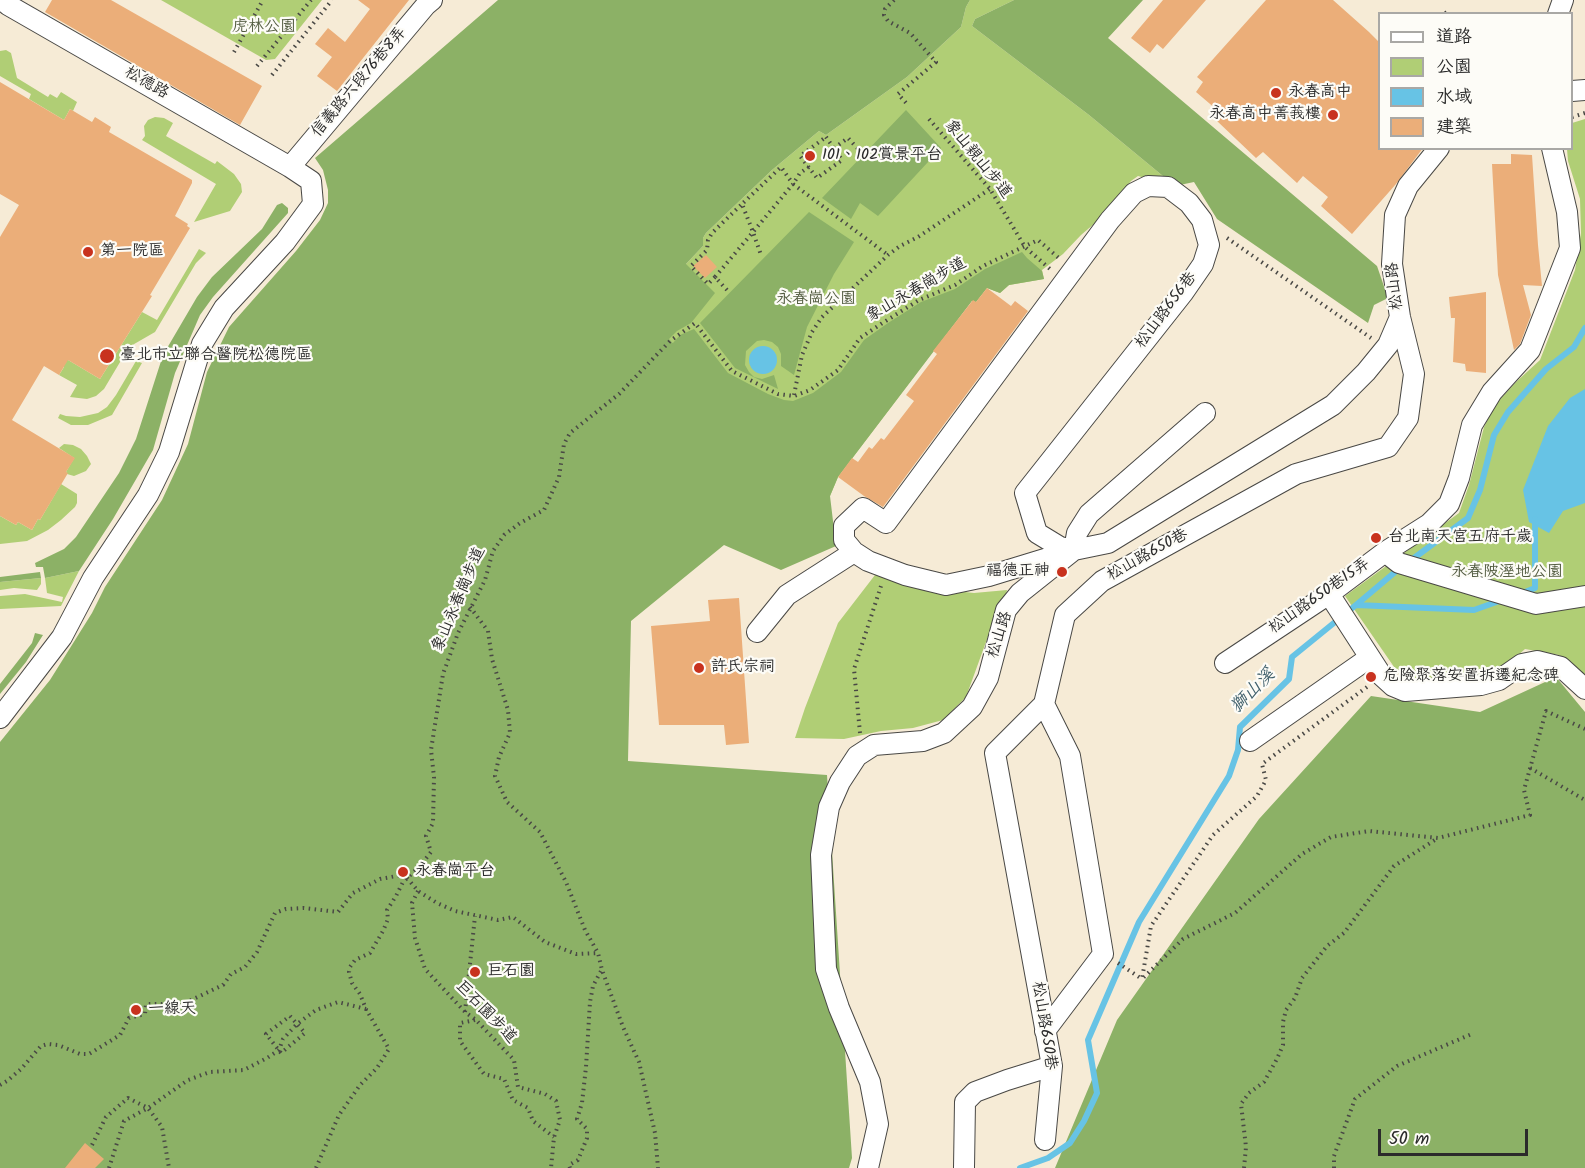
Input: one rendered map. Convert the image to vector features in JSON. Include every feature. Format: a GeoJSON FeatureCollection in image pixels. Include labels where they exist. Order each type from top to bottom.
{"type":"FeatureCollection","features":[{"type":"Feature","properties":{"kind":"street","name":"松德路"},"geometry":{"type":"LineString","coordinates":[[0,718],[62,637],[93,578],[148,495],[169,452],[202,344],[224,308],[285,242],[313,204],[311,182],[290,167],[8,5],[3,0]]}},
{"type":"Feature","properties":{"kind":"street","name":"信義路六段76巷8弄"},"geometry":{"type":"LineString","coordinates":[[290,167],[432,0]]}},
{"type":"Feature","properties":{"kind":"street","name":"松山路"},"geometry":{"type":"LineString","coordinates":[[862,752],[874,745],[922,741],[944,734],[972,707],[988,678],[1006,610],[1020,594],[1074,550],[1108,543],[1333,405],[1366,372],[1388,345],[1400,317],[1392,264],[1395,215],[1408,186],[1438,150]]}},
{"type":"Feature","properties":{"kind":"street","name":"松山路650巷15弄"},"geometry":{"type":"LineString","coordinates":[[1225,663],[1329,594],[1392,557],[1449,504],[1459,478],[1472,425],[1492,392],[1530,350],[1570,248],[1567,212],[1552,150]]}},
{"type":"Feature","properties":{"kind":"street"},"geometry":{"type":"LineString","coordinates":[[1074,550],[989,576],[946,585],[905,575],[868,561],[854,552],[844,540],[844,526],[863,508],[886,523],[1110,220],[1134,193],[1148,186],[1168,187],[1189,203],[1202,220]]}},
{"type":"Feature","properties":{"kind":"street","name":"松山路656巷"},"geometry":{"type":"LineString","coordinates":[[1037,533],[1025,493],[1183,293],[1203,264],[1209,245],[1202,220]]}},
{"type":"Feature","properties":{"kind":"street","name":"松山路650巷"},"geometry":{"type":"LineString","coordinates":[[1045,1140],[1052,1066],[995,753],[1044,704],[1065,615],[1102,581],[1296,474],[1388,447],[1408,418],[1414,374],[1400,317]]}},
{"type":"Feature","properties":{"kind":"street"},"geometry":{"type":"LineString","coordinates":[[1074,550],[1077,533],[1089,514],[1205,413]]}},
{"type":"Feature","properties":{"kind":"street"},"geometry":{"type":"LineString","coordinates":[[1037,533],[1060,547],[1074,550]]}},
{"type":"Feature","properties":{"kind":"street"},"geometry":{"type":"LineString","coordinates":[[1032,584],[1038,561],[1037,533]]}},
{"type":"Feature","properties":{"kind":"street"},"geometry":{"type":"LineString","coordinates":[[757,632],[787,595],[854,552]]}},
{"type":"Feature","properties":{"kind":"street"},"geometry":{"type":"LineString","coordinates":[[1392,557],[1536,604],[1585,596]]}},
{"type":"Feature","properties":{"kind":"street"},"geometry":{"type":"LineString","coordinates":[[1329,594],[1382,676],[1393,686],[1405,691],[1481,685],[1499,680],[1522,664],[1537,661],[1561,667],[1585,689]]}},
{"type":"Feature","properties":{"kind":"street"},"geometry":{"type":"LineString","coordinates":[[1251,741],[1369,658]]}},
{"type":"Feature","properties":{"kind":"street"},"geometry":{"type":"LineString","coordinates":[[1044,704],[1070,756],[1103,954],[1045,1031]]}},
{"type":"Feature","properties":{"kind":"street"},"geometry":{"type":"LineString","coordinates":[[862,752],[840,782],[829,807],[821,855],[826,969],[839,1008],[870,1083],[878,1124],[868,1168]]}},
{"type":"Feature","properties":{"kind":"street"},"geometry":{"type":"LineString","coordinates":[[964,1168],[965,1102],[975,1092],[1052,1066]]}},
{"type":"Feature","properties":{"kind":"path"},"geometry":{"type":"LineString","coordinates":[[234,52],[263,0]]}},
{"type":"Feature","properties":{"kind":"path"},"geometry":{"type":"LineString","coordinates":[[257,66],[311,0]]}},
{"type":"Feature","properties":{"kind":"path"},"geometry":{"type":"LineString","coordinates":[[272,75],[332,0]]}},
{"type":"Feature","properties":{"kind":"path"},"geometry":{"type":"LineString","coordinates":[[894,0],[885,9],[884,15],[888,21],[910,33],[936,62],[898,94],[907,104]]}},
{"type":"Feature","properties":{"kind":"path","name":"象山親山步道"},"geometry":{"type":"LineString","coordinates":[[929,119],[990,189],[1025,247]]}},
{"type":"Feature","properties":{"kind":"path"},"geometry":{"type":"LineString","coordinates":[[826,137],[834,148],[842,159],[817,178],[800,156],[826,137]]}},
{"type":"Feature","properties":{"kind":"path"},"geometry":{"type":"LineString","coordinates":[[834,148],[848,138],[860,151]]}},
{"type":"Feature","properties":{"kind":"path"},"geometry":{"type":"LineString","coordinates":[[808,167],[800,173],[793,184],[708,284],[691,266],[708,250],[708,240],[712,233],[781,167],[793,184],[888,255]]}},
{"type":"Feature","properties":{"kind":"path"},"geometry":{"type":"LineString","coordinates":[[794,396],[802,355],[822,317],[888,255],[990,189]]}},
{"type":"Feature","properties":{"kind":"path"},"geometry":{"type":"LineString","coordinates":[[742,204],[761,255]]}},
{"type":"Feature","properties":{"kind":"path"},"geometry":{"type":"LineString","coordinates":[[1202,220],[1372,339],[1375,330]]}},
{"type":"Feature","properties":{"kind":"path"},"geometry":{"type":"LineString","coordinates":[[1054,273],[1025,247],[1038,240],[1064,262]]}},
{"type":"Feature","properties":{"kind":"path","name":"象山永春崗步道"},"geometry":{"type":"LineString","coordinates":[[366,1008],[352,983],[350,967],[355,960],[370,953],[388,919],[387,910],[403,882],[431,852],[426,836],[434,823],[434,777],[431,750],[443,674],[470,608],[485,580],[493,551],[504,535],[520,522],[544,510],[558,477],[564,444],[570,432],[619,394],[670,341],[695,323],[732,371],[778,394],[794,396],[810,390],[838,370],[860,338],[881,324],[919,300],[955,285],[983,266],[1025,247]]}},
{"type":"Feature","properties":{"kind":"path"},"geometry":{"type":"LineString","coordinates":[[715,277],[727,290]]}},
{"type":"Feature","properties":{"kind":"path"},"geometry":{"type":"LineString","coordinates":[[862,752],[854,669],[882,586],[884,566]]}},
{"type":"Feature","properties":{"kind":"path"},"geometry":{"type":"LineString","coordinates":[[470,608],[488,631],[492,659],[508,710],[510,733],[495,776],[507,802],[540,832],[566,882],[585,930],[598,953],[623,1028],[639,1062],[655,1133],[658,1168]]}},
{"type":"Feature","properties":{"kind":"path"},"geometry":{"type":"LineString","coordinates":[[1142,979],[1151,926],[1213,835],[1257,796],[1266,780],[1262,764],[1382,676]]}},
{"type":"Feature","properties":{"kind":"path"},"geometry":{"type":"LineString","coordinates":[[1244,1168],[1246,1147],[1241,1104],[1249,1093],[1264,1082],[1277,1059],[1283,1045],[1283,1022],[1286,1010],[1295,998],[1302,978],[1327,946],[1344,933],[1394,866],[1438,838],[1530,815],[1524,790],[1546,711],[1585,729]]}},
{"type":"Feature","properties":{"kind":"path"},"geometry":{"type":"LineString","coordinates":[[1530,768],[1585,800]]}},
{"type":"Feature","properties":{"kind":"path"},"geometry":{"type":"LineString","coordinates":[[1142,979],[1183,939],[1235,913],[1302,854],[1331,837],[1369,831],[1438,838]]}},
{"type":"Feature","properties":{"kind":"path"},"geometry":{"type":"LineString","coordinates":[[0,1084],[8,1081],[21,1069],[41,1046],[58,1045],[80,1054],[89,1054],[120,1035],[129,1018],[145,1014],[146,1004],[187,1002],[223,985],[231,974],[245,967],[258,952],[276,913],[286,909],[304,908],[338,912],[352,892],[380,879],[402,875],[418,891],[455,911],[498,920],[513,917],[545,942],[576,954],[598,953]]}},
{"type":"Feature","properties":{"kind":"path","name":"巨石園步道"},"geometry":{"type":"LineString","coordinates":[[418,891],[412,903],[415,938],[425,969],[514,1060],[518,1087],[545,1094],[556,1101],[560,1120],[551,1168]]}},
{"type":"Feature","properties":{"kind":"path"},"geometry":{"type":"LineString","coordinates":[[465,1012],[475,916]]}},
{"type":"Feature","properties":{"kind":"path"},"geometry":{"type":"LineString","coordinates":[[1103,954],[1142,979]]}},
{"type":"Feature","properties":{"kind":"path"},"geometry":{"type":"LineString","coordinates":[[570,1168],[569,1165],[578,1160],[587,1138],[587,1129],[577,1119],[586,1067],[590,1002],[593,986],[602,970]]}},
{"type":"Feature","properties":{"kind":"path"},"geometry":{"type":"LineString","coordinates":[[109,1168],[124,1121],[148,1108],[188,1080],[210,1071],[244,1070],[279,1050],[283,1039],[297,1024],[316,1010],[338,1002],[366,1008],[389,1049],[339,1115],[316,1168]]}},
{"type":"Feature","properties":{"kind":"path"},"geometry":{"type":"LineString","coordinates":[[290,1016],[305,1033],[281,1053],[279,1050],[266,1034],[290,1016]]}},
{"type":"Feature","properties":{"kind":"path"},"geometry":{"type":"LineString","coordinates":[[476,1020],[460,1023],[460,1041],[484,1074],[504,1079],[513,1100],[528,1108],[533,1121],[555,1137]]}},
{"type":"Feature","properties":{"kind":"path"},"geometry":{"type":"LineString","coordinates":[[1334,1168],[1334,1156],[1355,1099],[1397,1066],[1474,1033]]}},
{"type":"Feature","properties":{"kind":"path"},"geometry":{"type":"LineString","coordinates":[[92,1145],[106,1117],[128,1098],[148,1108],[162,1127],[169,1168]]}},
{"type":"Feature","properties":{"kind":"green space","name":"虎林公園"},"geometry":{"type":"Polygon","coordinates":[[[161,0],[322,0],[275,59],[266,60],[161,0]]]}},
{"type":"Feature","properties":{"kind":"green space"},"geometry":{"type":"Polygon","coordinates":[[[498,0],[970,0],[961,27],[907,77],[826,135],[819,131],[772,170],[706,233],[703,246],[686,264],[715,293],[691,323],[669,339],[673,343],[680,335],[694,329],[728,373],[768,394],[793,401],[813,393],[841,372],[864,340],[888,323],[921,302],[955,289],[985,269],[1022,252],[1042,271],[1044,279],[1009,285],[1000,293],[987,288],[976,302],[972,301],[838,477],[830,496],[836,546],[781,570],[724,545],[631,621],[628,761],[827,775],[852,1158],[849,1168],[0,1168],[0,742],[50,680],[92,613],[105,587],[162,500],[188,444],[207,372],[229,327],[296,251],[320,220],[328,203],[328,190],[323,170],[315,158],[498,0]]]}},
{"type":"Feature","properties":{"kind":"green space","name":"永春崗公園"},"geometry":{"type":"Polygon","coordinates":[[[970,0],[1014,0],[975,19],[972,26],[1089,115],[1175,186],[1138,176],[1131,181],[1101,218],[1063,254],[1042,270],[1044,279],[1009,285],[1000,293],[987,288],[976,302],[972,300],[838,477],[830,496],[715,382],[649,321],[686,264],[703,246],[706,233],[772,170],[819,131],[826,135],[907,77],[961,27],[970,0]]]}},
{"type":"Feature","properties":{"kind":"green space"},"geometry":{"type":"Polygon","coordinates":[[[1014,0],[1143,0],[1108,38],[1377,266],[1388,298],[1374,305],[1368,323],[1217,219],[1194,182],[1175,186],[1089,115],[972,26],[975,19],[1014,0]]]}},
{"type":"Feature","properties":{"kind":"green space"},"geometry":{"type":"Polygon","coordinates":[[[6,50],[11,53],[17,78],[48,97],[50,94],[57,98],[61,92],[77,102],[73,111],[70,109],[64,120],[29,99],[31,94],[0,76],[0,51],[6,50]]]}},
{"type":"Feature","properties":{"kind":"green space"},"geometry":{"type":"Polygon","coordinates":[[[906,110],[941,148],[878,216],[860,203],[851,219],[822,198],[906,110]]]}},
{"type":"Feature","properties":{"kind":"green space"},"geometry":{"type":"Polygon","coordinates":[[[155,117],[164,118],[173,123],[166,136],[215,164],[217,161],[234,174],[241,184],[242,192],[230,211],[194,222],[216,184],[142,140],[145,136],[144,126],[148,120],[155,117]]]}},
{"type":"Feature","properties":{"kind":"green space","name":"永春陂溼地公園"},"geometry":{"type":"Polygon","coordinates":[[[1585,119],[1585,676],[1559,655],[1525,649],[1497,674],[1472,682],[1401,677],[1345,596],[1459,513],[1484,427],[1495,405],[1540,360],[1575,270],[1581,233],[1580,199],[1568,161],[1567,150],[1573,150],[1573,123],[1585,119]]]}},
{"type":"Feature","properties":{"kind":"green space"},"geometry":{"type":"Polygon","coordinates":[[[282,203],[288,208],[288,213],[213,297],[200,315],[175,373],[153,450],[113,519],[79,571],[45,578],[43,567],[36,567],[35,563],[64,549],[76,537],[119,473],[136,439],[163,355],[197,297],[212,277],[262,229],[277,205],[282,203]]]}},
{"type":"Feature","properties":{"kind":"green space"},"geometry":{"type":"Polygon","coordinates":[[[809,212],[854,242],[834,274],[807,327],[794,375],[781,366],[781,354],[772,342],[757,341],[746,351],[745,365],[749,372],[754,377],[762,379],[774,375],[778,389],[735,368],[700,323],[809,212]]]}},
{"type":"Feature","properties":{"kind":"green space"},"geometry":{"type":"Polygon","coordinates":[[[199,249],[206,253],[196,263],[155,332],[129,347],[104,389],[96,396],[87,399],[70,397],[77,385],[59,375],[64,367],[53,351],[100,379],[142,312],[157,320],[199,249]]]}},
{"type":"Feature","properties":{"kind":"green space"},"geometry":{"type":"Polygon","coordinates":[[[136,361],[142,363],[112,415],[88,425],[71,425],[58,418],[60,414],[80,417],[98,413],[107,407],[136,361]]]}},
{"type":"Feature","properties":{"kind":"green space"},"geometry":{"type":"Polygon","coordinates":[[[64,444],[81,449],[87,456],[91,464],[86,471],[74,476],[67,474],[74,458],[59,448],[64,444]]]}},
{"type":"Feature","properties":{"kind":"green space"},"geometry":{"type":"Polygon","coordinates":[[[61,484],[77,494],[75,507],[48,530],[27,541],[0,544],[0,516],[16,525],[18,522],[32,530],[61,484]]]}},
{"type":"Feature","properties":{"kind":"green space"},"geometry":{"type":"Polygon","coordinates":[[[79,571],[61,606],[0,609],[0,596],[25,594],[62,602],[63,597],[47,593],[45,578],[79,571]]]}},
{"type":"Feature","properties":{"kind":"green space"},"geometry":{"type":"Polygon","coordinates":[[[40,572],[41,578],[0,582],[0,577],[40,572]]]}},
{"type":"Feature","properties":{"kind":"green space"},"geometry":{"type":"Polygon","coordinates":[[[875,575],[918,587],[974,593],[1007,590],[1005,601],[994,620],[966,697],[943,720],[913,728],[881,731],[844,739],[795,738],[838,623],[875,575]]]}},
{"type":"Feature","properties":{"kind":"green space"},"geometry":{"type":"Polygon","coordinates":[[[41,578],[41,584],[37,590],[14,588],[0,590],[0,582],[41,578]]]}},
{"type":"Feature","properties":{"kind":"green space"},"geometry":{"type":"Polygon","coordinates":[[[35,633],[43,635],[26,662],[0,694],[0,684],[32,643],[35,633]]]}},
{"type":"Feature","properties":{"kind":"green space"},"geometry":{"type":"Polygon","coordinates":[[[1556,677],[1585,712],[1585,1168],[1055,1168],[1117,1020],[1259,819],[1371,696],[1480,712],[1556,677]]]}},
{"type":"Feature","properties":{"kind":"water"},"geometry":{"type":"Polygon","coordinates":[[[763,346],[773,350],[777,360],[773,370],[763,374],[753,370],[749,360],[753,350],[763,346]]]}},
{"type":"Feature","properties":{"kind":"water"},"geometry":{"type":"Polygon","coordinates":[[[1585,389],[1585,503],[1563,511],[1549,533],[1529,522],[1523,490],[1548,426],[1570,398],[1585,389]]]}},
{"type":"Feature","properties":{"kind":"building"},"geometry":{"type":"Polygon","coordinates":[[[52,0],[111,0],[262,86],[240,125],[45,12],[52,0]]]}},
{"type":"Feature","properties":{"kind":"building"},"geometry":{"type":"Polygon","coordinates":[[[358,0],[409,0],[337,91],[317,76],[332,57],[315,44],[328,28],[345,42],[370,9],[358,0]]]}},
{"type":"Feature","properties":{"kind":"building"},"geometry":{"type":"Polygon","coordinates":[[[1163,0],[1206,0],[1163,49],[1157,44],[1150,53],[1131,38],[1163,0]]]}},
{"type":"Feature","properties":{"kind":"building","name":"永春高中"},"geometry":{"type":"Polygon","coordinates":[[[1266,0],[1333,0],[1378,41],[1378,150],[1422,150],[1396,184],[1352,234],[1321,206],[1328,197],[1303,176],[1297,183],[1263,152],[1256,158],[1217,121],[1223,115],[1196,92],[1203,82],[1197,77],[1266,0]]]}},
{"type":"Feature","properties":{"kind":"building","name":"第一院區"},"geometry":{"type":"Polygon","coordinates":[[[0,82],[64,120],[70,109],[92,122],[95,117],[111,127],[109,132],[192,180],[175,216],[188,224],[190,228],[150,295],[152,296],[100,379],[68,360],[59,375],[44,366],[12,420],[75,458],[32,530],[18,522],[16,525],[0,516],[0,237],[19,205],[0,194],[0,82]]]}},
{"type":"Feature","properties":{"kind":"building"},"geometry":{"type":"Polygon","coordinates":[[[1511,154],[1532,155],[1542,286],[1523,285],[1531,315],[1520,344],[1514,350],[1498,275],[1492,164],[1511,164],[1511,154]]]}},
{"type":"Feature","properties":{"kind":"building"},"geometry":{"type":"Polygon","coordinates":[[[706,255],[717,267],[705,278],[693,266],[706,255]]]}},
{"type":"Feature","properties":{"kind":"building"},"geometry":{"type":"Polygon","coordinates":[[[987,288],[1011,306],[1015,301],[1028,311],[883,507],[838,477],[852,458],[858,462],[869,447],[872,449],[881,438],[884,440],[914,401],[906,395],[937,354],[933,351],[973,300],[976,302],[987,288]]]}},
{"type":"Feature","properties":{"kind":"building"},"geometry":{"type":"Polygon","coordinates":[[[1486,292],[1486,373],[1466,371],[1465,364],[1453,362],[1455,318],[1451,318],[1449,297],[1486,292]]]}},
{"type":"Feature","properties":{"kind":"building","name":"許氏宗祠"},"geometry":{"type":"Polygon","coordinates":[[[739,598],[749,743],[726,745],[724,725],[659,725],[651,626],[710,621],[708,600],[739,598]]]}},
{"type":"Feature","properties":{"kind":"building"},"geometry":{"type":"Polygon","coordinates":[[[85,1143],[104,1159],[95,1168],[65,1168],[85,1143]]]}},
{"type":"Feature","properties":{"kind":"waterway"},"geometry":{"type":"LineString","coordinates":[[1410,561],[1468,518],[1480,490],[1494,435],[1508,412],[1546,369],[1574,347],[1585,328]]}},
{"type":"Feature","properties":{"kind":"waterway","name":"獅山溪"},"geometry":{"type":"LineString","coordinates":[[1520,594],[1535,588],[1535,519]]}},
{"type":"Feature","properties":{"kind":"waterway"},"geometry":{"type":"LineString","coordinates":[[1356,605],[1401,567]]}},
{"type":"Feature","properties":{"kind":"waterway","name":"獅山溪"},"geometry":{"type":"LineString","coordinates":[[1020,1168],[1048,1158],[1070,1143],[1084,1121],[1097,1093],[1088,1040],[1139,922],[1229,776],[1238,750],[1240,727],[1289,679],[1292,657],[1356,605],[1474,610],[1502,600]]}},
{"type":"Feature","properties":{"kind":"place","name":"永春高中"},"geometry":{"type":"Point","coordinates":[1276,93]}},
{"type":"Feature","properties":{"kind":"place","name":"永春高中菁莪樓"},"geometry":{"type":"Point","coordinates":[1333,115]}},
{"type":"Feature","properties":{"kind":"place","name":"101、102賞景平台"},"geometry":{"type":"Point","coordinates":[810,156]}},
{"type":"Feature","properties":{"kind":"place","name":"第一院區"},"geometry":{"type":"Point","coordinates":[88,252]}},
{"type":"Feature","properties":{"kind":"place","name":"臺北市立聯合醫院松德院區"},"geometry":{"type":"Point","coordinates":[107,356]}},
{"type":"Feature","properties":{"kind":"place","name":"台北南天宮五府千歲"},"geometry":{"type":"Point","coordinates":[1376,538]}},
{"type":"Feature","properties":{"kind":"place","name":"福德正神"},"geometry":{"type":"Point","coordinates":[1062,572]}},
{"type":"Feature","properties":{"kind":"place","name":"許氏宗祠"},"geometry":{"type":"Point","coordinates":[699,668]}},
{"type":"Feature","properties":{"kind":"place","name":"危險聚落安置拆遷紀念碑"},"geometry":{"type":"Point","coordinates":[1371,677]}},
{"type":"Feature","properties":{"kind":"place","name":"永春崗平台"},"geometry":{"type":"Point","coordinates":[403,872]}},
{"type":"Feature","properties":{"kind":"place","name":"巨石園"},"geometry":{"type":"Point","coordinates":[475,972]}},
{"type":"Feature","properties":{"kind":"place","name":"一線天"},"geometry":{"type":"Point","coordinates":[136,1010]}}]}
